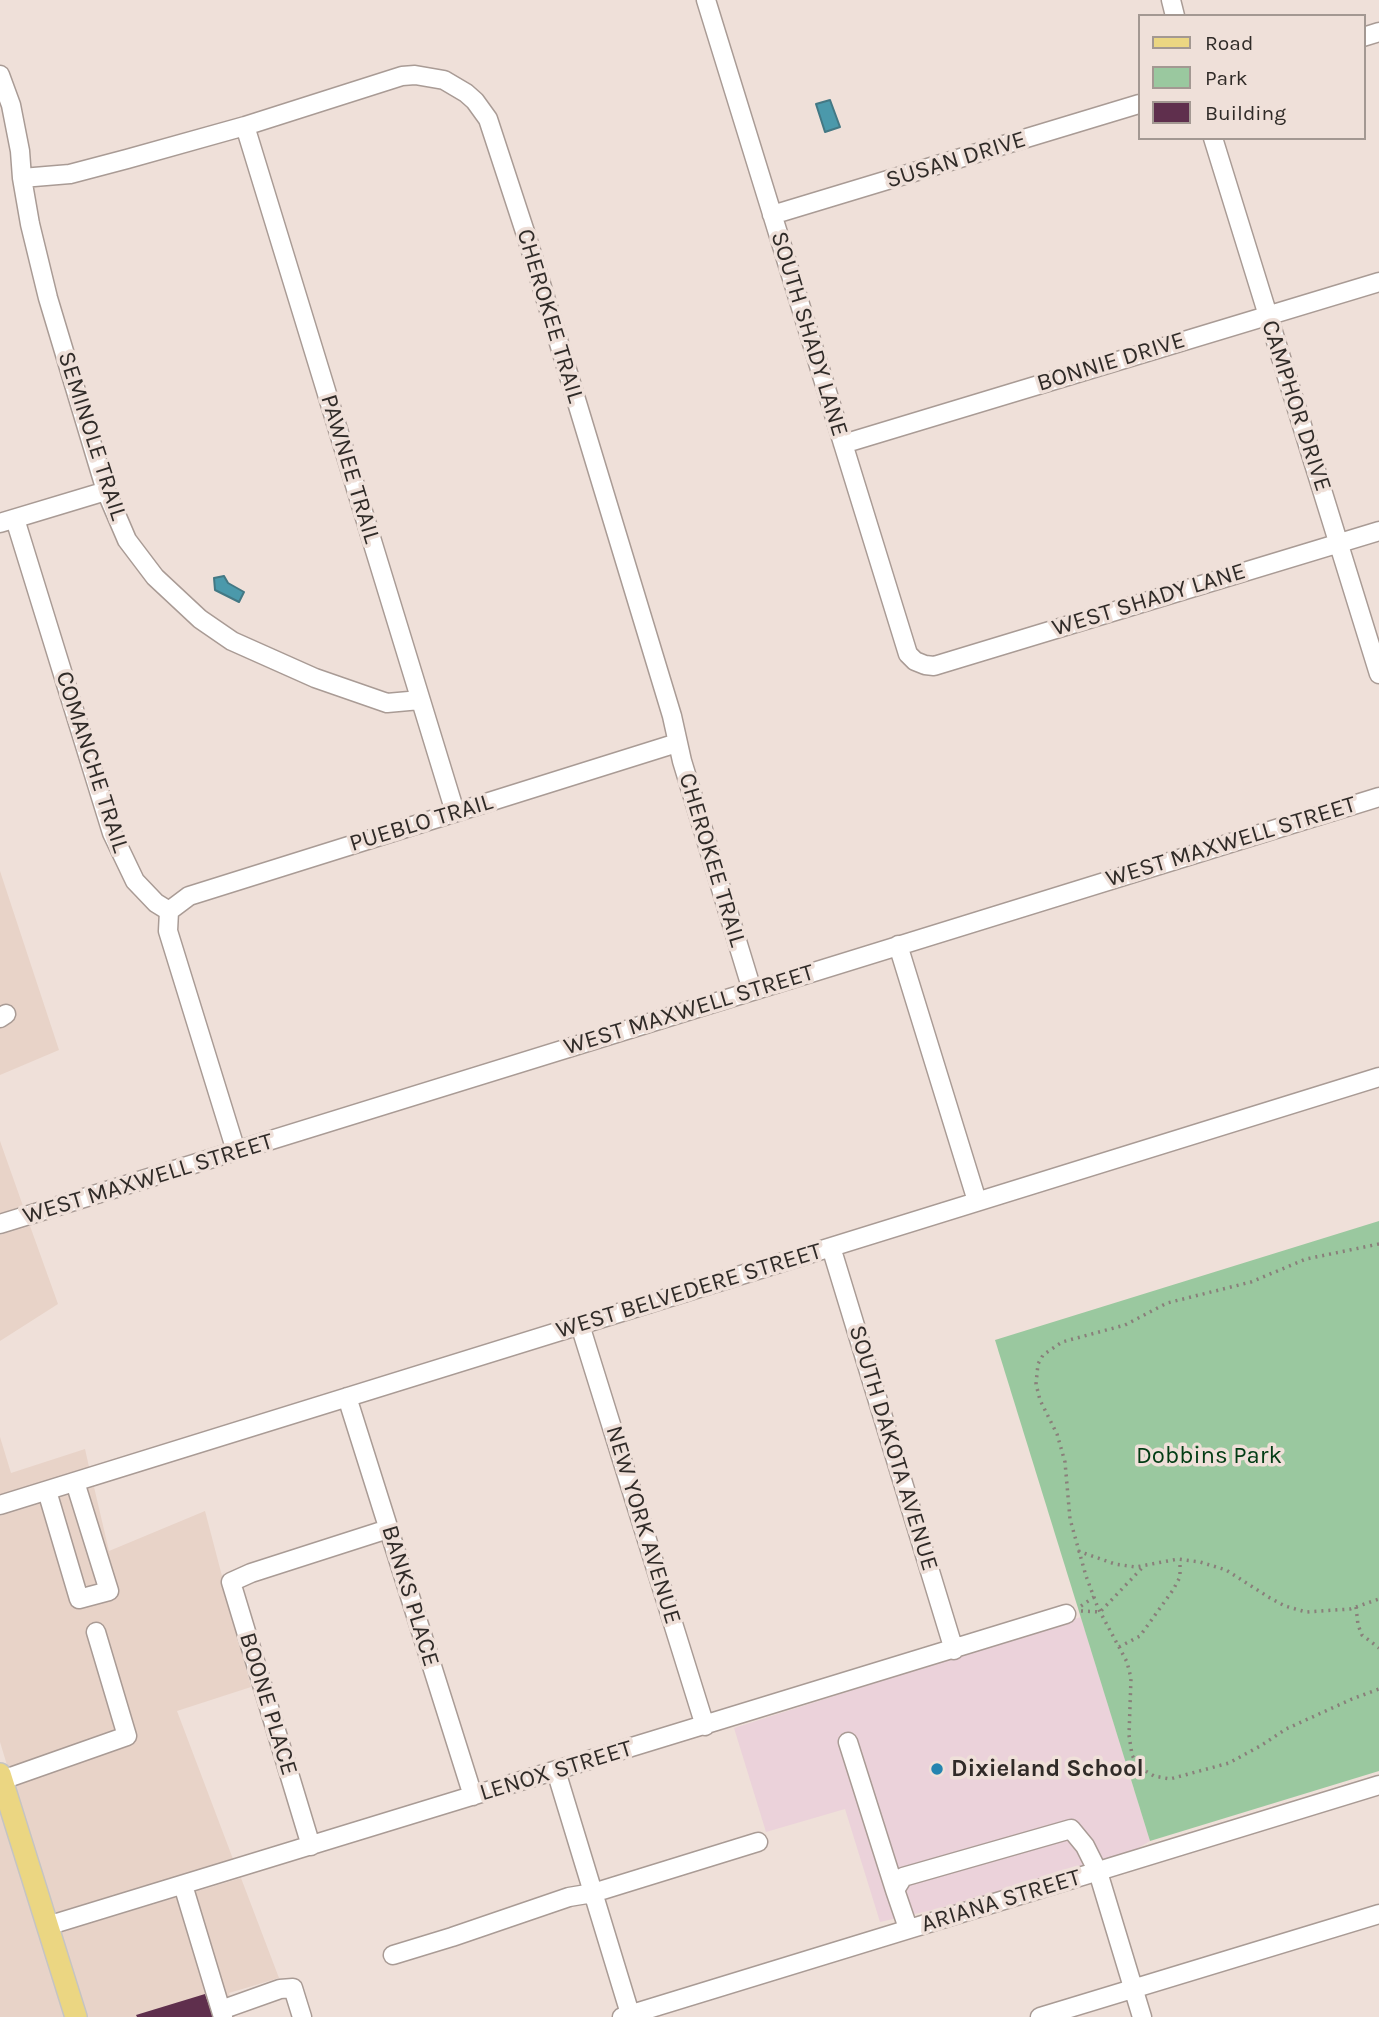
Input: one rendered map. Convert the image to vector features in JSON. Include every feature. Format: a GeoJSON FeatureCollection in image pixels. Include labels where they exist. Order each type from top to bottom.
{"type":"FeatureCollection","features":[{"type":"Feature","properties":{"kind":"main road"},"geometry":{"type":"LineString","coordinates":[[2,1787],[76,2017]]}},
{"type":"Feature","properties":{"kind":"street","name":"SOUTH SHADY LANE"},"geometry":{"type":"LineString","coordinates":[[706,0],[908,654],[920,664]]}},
{"type":"Feature","properties":{"kind":"street","name":"SEMINOLE TRAIL"},"geometry":{"type":"LineString","coordinates":[[0,75],[11,105],[20,150],[22,178],[45,288],[106,491],[127,540],[144,564],[200,619],[232,640],[315,678],[387,703],[420,700]]}},
{"type":"Feature","properties":{"kind":"street","name":"CHEROKEE TRAIL"},"geometry":{"type":"LineString","coordinates":[[22,178],[70,174],[245,126],[402,76],[415,75],[444,80],[466,93],[488,119],[528,241],[752,990]]}},
{"type":"Feature","properties":{"kind":"street","name":"SUSAN DRIVE"},"geometry":{"type":"LineString","coordinates":[[772,215],[1138,104]]}},
{"type":"Feature","properties":{"kind":"street","name":"PAWNEE TRAIL"},"geometry":{"type":"LineString","coordinates":[[245,126],[455,812]]}},
{"type":"Feature","properties":{"kind":"street","name":"CAMPHOR DRIVE"},"geometry":{"type":"LineString","coordinates":[[1214,140],[1379,674]]}},
{"type":"Feature","properties":{"kind":"street","name":"BONNIE DRIVE"},"geometry":{"type":"LineString","coordinates":[[843,444],[1379,282]]}},
{"type":"Feature","properties":{"kind":"street"},"geometry":{"type":"LineString","coordinates":[[8,521],[106,491]]}},
{"type":"Feature","properties":{"kind":"street","name":"COMANCHE TRAIL"},"geometry":{"type":"LineString","coordinates":[[8,521],[112,833],[135,881],[156,903],[169,911]]}},
{"type":"Feature","properties":{"kind":"street","name":"WEST SHADY LANE"},"geometry":{"type":"LineString","coordinates":[[920,664],[933,666],[978,653],[1379,531]]}},
{"type":"Feature","properties":{"kind":"street","name":"PUEBLO TRAIL"},"geometry":{"type":"LineString","coordinates":[[169,911],[189,896],[677,743]]}},
{"type":"Feature","properties":{"kind":"street","name":"WEST MAXWELL STREET"},"geometry":{"type":"LineString","coordinates":[[0,1224],[1379,797]]}},
{"type":"Feature","properties":{"kind":"street"},"geometry":{"type":"LineString","coordinates":[[169,911],[168,931],[236,1152]]}},
{"type":"Feature","properties":{"kind":"street"},"geometry":{"type":"LineString","coordinates":[[898,945],[977,1201]]}},
{"type":"Feature","properties":{"kind":"street","name":"WEST BELVEDERE STREET"},"geometry":{"type":"LineString","coordinates":[[0,1505],[1379,1077]]}},
{"type":"Feature","properties":{"kind":"street","name":"SOUTH DAKOTA AVENUE"},"geometry":{"type":"LineString","coordinates":[[831,1247],[954,1650]]}},
{"type":"Feature","properties":{"kind":"street","name":"NEW YORK AVENUE"},"geometry":{"type":"LineString","coordinates":[[580,1325],[705,1726]]}},
{"type":"Feature","properties":{"kind":"street","name":"BANKS PLACE"},"geometry":{"type":"LineString","coordinates":[[347,1397],[472,1796]]}},
{"type":"Feature","properties":{"kind":"street"},"geometry":{"type":"LineString","coordinates":[[47,1491],[79,1599],[108,1591],[75,1482]]}},
{"type":"Feature","properties":{"kind":"street","name":"BOONE PLACE"},"geometry":{"type":"LineString","coordinates":[[311,1846],[231,1583],[251,1573],[388,1529]]}},
{"type":"Feature","properties":{"kind":"street","name":"LENOX STREET"},"geometry":{"type":"LineString","coordinates":[[47,1926],[1066,1614]]}},
{"type":"Feature","properties":{"kind":"street"},"geometry":{"type":"LineString","coordinates":[[2,1787],[127,1736],[96,1632]]}},
{"type":"Feature","properties":{"kind":"street"},"geometry":{"type":"LineString","coordinates":[[848,1742],[908,1928]]}},
{"type":"Feature","properties":{"kind":"street"},"geometry":{"type":"LineString","coordinates":[[556,1771],[628,2016]]}},
{"type":"Feature","properties":{"kind":"street","name":"ARIANA STREET"},"geometry":{"type":"LineString","coordinates":[[628,2016],[1379,1784]]}},
{"type":"Feature","properties":{"kind":"street"},"geometry":{"type":"LineString","coordinates":[[895,1890],[903,1877],[1071,1829],[1085,1846],[1098,1872],[1142,2017]]}},
{"type":"Feature","properties":{"kind":"street"},"geometry":{"type":"LineString","coordinates":[[393,1955],[569,1897],[593,1893],[758,1842]]}},
{"type":"Feature","properties":{"kind":"street"},"geometry":{"type":"LineString","coordinates":[[183,1885],[222,2013],[280,1989],[293,1988],[302,2017]]}},
{"type":"Feature","properties":{"kind":"street"},"geometry":{"type":"LineString","coordinates":[[1040,2017],[1379,1914]]}},
{"type":"Feature","properties":{"kind":"path"},"geometry":{"type":"LineString","coordinates":[[1379,1244],[1306,1259],[1251,1282],[1167,1303],[1125,1325],[1062,1342],[1042,1355],[1036,1384],[1040,1400],[1057,1434],[1065,1462],[1070,1519],[1078,1551],[1100,1612],[1127,1662],[1131,1678],[1129,1735],[1132,1755],[1139,1767],[1154,1776],[1170,1779],[1228,1763],[1286,1729],[1379,1689]]}},
{"type":"Feature","properties":{"kind":"path"},"geometry":{"type":"LineString","coordinates":[[1078,1551],[1115,1564],[1136,1567],[1180,1560],[1226,1570],[1285,1606],[1306,1612],[1356,1607],[1379,1599]]}},
{"type":"Feature","properties":{"kind":"path"},"geometry":{"type":"LineString","coordinates":[[1119,1647],[1140,1636],[1173,1590],[1180,1577],[1180,1560]]}},
{"type":"Feature","properties":{"kind":"path"},"geometry":{"type":"LineString","coordinates":[[1100,1612],[1144,1566]]}},
{"type":"Feature","properties":{"kind":"path"},"geometry":{"type":"LineString","coordinates":[[1094,1597],[1074,1611],[1100,1612]]}},
{"type":"Feature","properties":{"kind":"path"},"geometry":{"type":"LineString","coordinates":[[1356,1607],[1362,1635],[1379,1648]]}},
{"type":"Feature","properties":{"kind":"shaded area"},"geometry":{"type":"Polygon","coordinates":[[[0,871],[59,1050],[0,1075],[0,871]]]}},
{"type":"Feature","properties":{"kind":"shaded area"},"geometry":{"type":"Polygon","coordinates":[[[0,1141],[23,1206],[0,1214],[0,1141]]]}},
{"type":"Feature","properties":{"kind":"shaded area"},"geometry":{"type":"Polygon","coordinates":[[[30,1226],[58,1304],[0,1341],[0,1235],[30,1226]]]}},
{"type":"Feature","properties":{"kind":"shaded area"},"geometry":{"type":"Polygon","coordinates":[[[0,1437],[11,1473],[85,1449],[89,1467],[0,1495],[0,1437]]]}},
{"type":"Feature","properties":{"kind":"shaded area"},"geometry":{"type":"Polygon","coordinates":[[[94,1487],[109,1551],[205,1511],[251,1687],[177,1711],[233,1859],[52,1914],[0,1742],[0,1516],[94,1487]]]}},
{"type":"Feature","properties":{"kind":"shaded area","name":"Dixieland School"},"geometry":{"type":"Polygon","coordinates":[[[1081,1617],[1150,1841],[1098,1872],[880,1922],[845,1809],[766,1832],[734,1728],[1081,1617]]]}},
{"type":"Feature","properties":{"kind":"shaded area"},"geometry":{"type":"Polygon","coordinates":[[[0,1808],[66,2017],[0,2017],[0,1808]]]}},
{"type":"Feature","properties":{"kind":"shaded area"},"geometry":{"type":"Polygon","coordinates":[[[241,1878],[279,1978],[229,1993],[235,2017],[85,2017],[58,1933],[241,1878]]]}},
{"type":"Feature","properties":{"kind":"green space","name":"Dobbins Park"},"geometry":{"type":"Polygon","coordinates":[[[1379,1221],[1379,1771],[1150,1841],[995,1340],[1379,1221]]]}},
{"type":"Feature","properties":{"kind":"water"},"geometry":{"type":"Polygon","coordinates":[[[830,100],[840,127],[825,132],[816,104],[830,100]]]}},
{"type":"Feature","properties":{"kind":"water"},"geometry":{"type":"Polygon","coordinates":[[[224,576],[228,583],[244,592],[239,602],[215,590],[214,578],[224,576]]]}},
{"type":"Feature","properties":{"kind":"building"},"geometry":{"type":"Polygon","coordinates":[[[205,1994],[213,2017],[136,2015],[205,1994]]]}},
{"type":"Feature","properties":{"kind":"place","name":"Dixieland School"},"geometry":{"type":"Point","coordinates":[937,1769]}}]}
